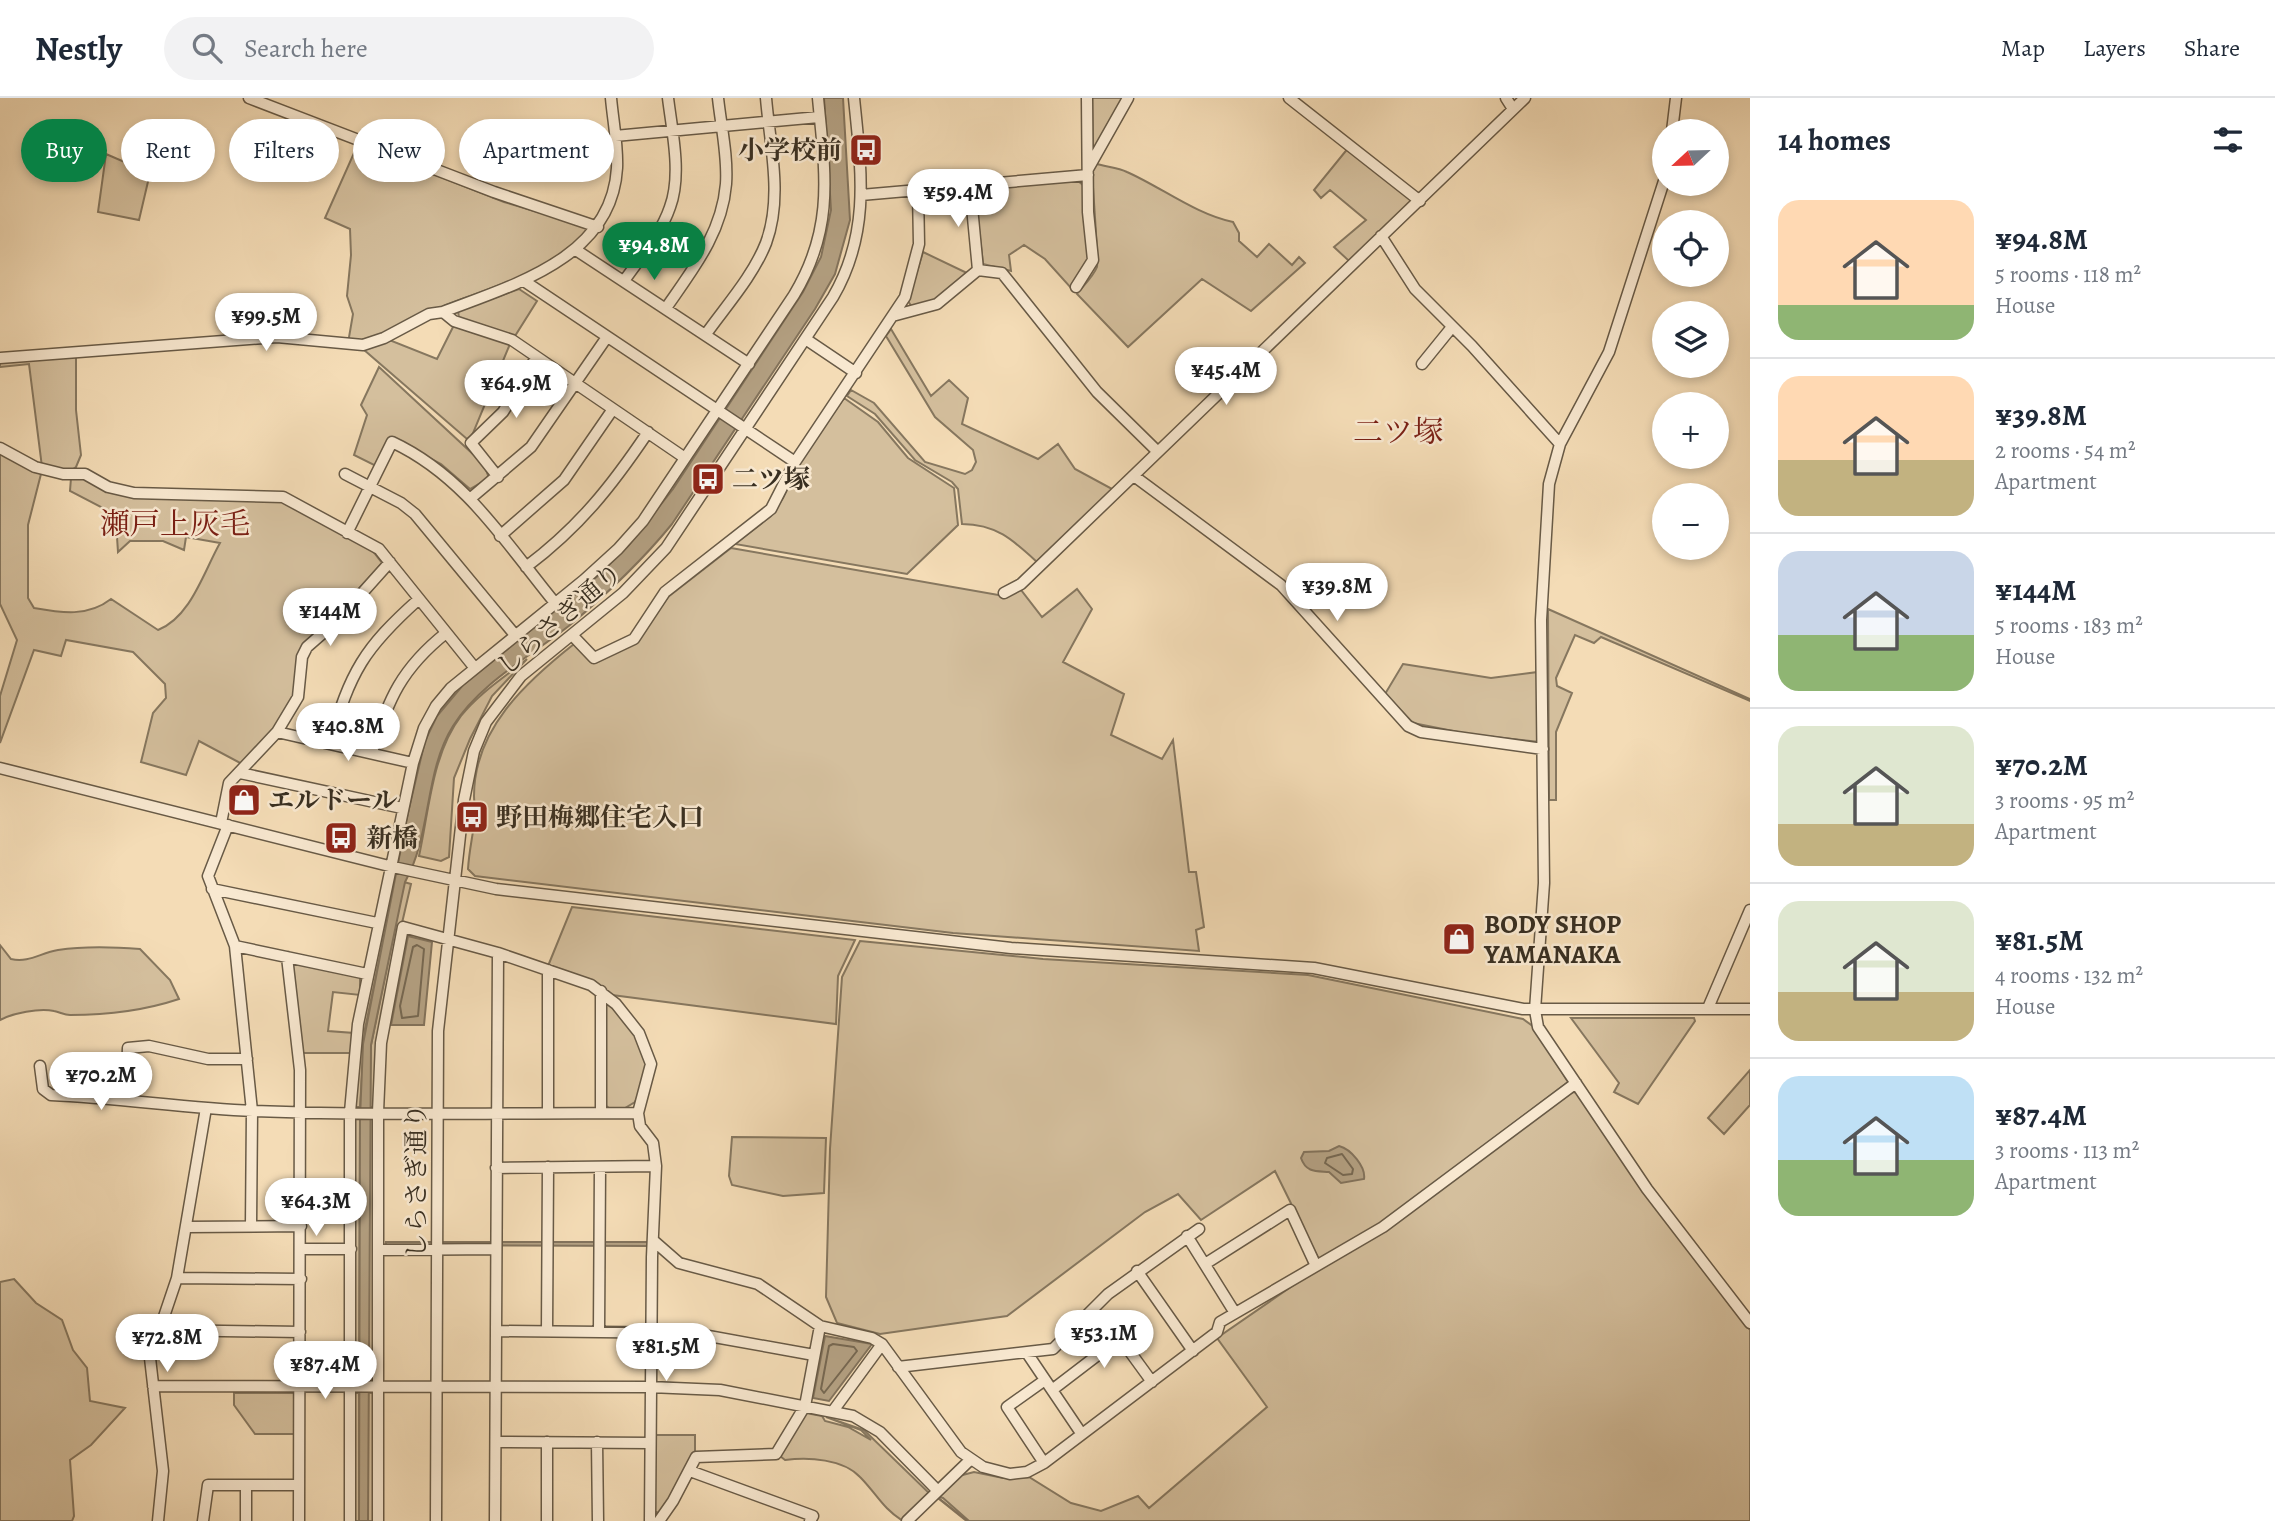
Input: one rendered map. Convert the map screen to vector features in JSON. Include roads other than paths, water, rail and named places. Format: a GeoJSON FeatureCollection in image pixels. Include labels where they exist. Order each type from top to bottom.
{"type":"FeatureCollection","features":[{"type":"Feature","properties":{"kind":"street"},"geometry":{"type":"LineString","coordinates":[[249,98],[494,192],[598,227]]}},
{"type":"Feature","properties":{"kind":"street"},"geometry":{"type":"LineString","coordinates":[[0,358],[277,337],[363,345],[384,338],[413,321],[524,281],[576,250],[598,227],[615,182],[615,136],[611,98]]}},
{"type":"Feature","properties":{"kind":"street"},"geometry":{"type":"LineString","coordinates":[[624,281],[664,222],[671,205],[675,177],[668,98]]}},
{"type":"Feature","properties":{"kind":"street"},"geometry":{"type":"LineString","coordinates":[[666,308],[712,239],[722,212],[726,168],[718,98]]}},
{"type":"Feature","properties":{"kind":"street"},"geometry":{"type":"LineString","coordinates":[[706,334],[754,267],[765,244],[775,197],[766,98]]}},
{"type":"Feature","properties":{"kind":"street"},"geometry":{"type":"LineString","coordinates":[[351,1521],[351,1112],[358,1024],[402,808],[424,728],[436,706],[474,667],[618,549],[660,498],[685,458],[720,413],[809,269],[820,240],[826,196],[818,98]]}},
{"type":"Feature","properties":{"kind":"street","name":"しらさぎ通り"},"geometry":{"type":"LineString","coordinates":[[436,1521],[439,997],[468,778],[486,722],[521,676],[623,593],[666,548],[744,428],[807,340],[845,277],[859,232],[861,195],[854,98]]}},
{"type":"Feature","properties":{"kind":"street"},"geometry":{"type":"LineString","coordinates":[[1076,287],[1093,260],[1087,98]]}},
{"type":"Feature","properties":{"kind":"street"},"geometry":{"type":"LineString","coordinates":[[1088,172],[1128,98]]}},
{"type":"Feature","properties":{"kind":"street"},"geometry":{"type":"LineString","coordinates":[[1289,98],[1420,201]]}},
{"type":"Feature","properties":{"kind":"street"},"geometry":{"type":"LineString","coordinates":[[1506,98],[1513,109]]}},
{"type":"Feature","properties":{"kind":"street"},"geometry":{"type":"LineString","coordinates":[[1004,593],[1021,584],[1525,98]]}},
{"type":"Feature","properties":{"kind":"street"},"geometry":{"type":"LineString","coordinates":[[1673,119],[1676,98]]}},
{"type":"Feature","properties":{"kind":"street"},"geometry":{"type":"LineString","coordinates":[[615,136],[820,117]]}},
{"type":"Feature","properties":{"kind":"street"},"geometry":{"type":"LineString","coordinates":[[861,195],[1088,172]]}},
{"type":"Feature","properties":{"kind":"street"},"geometry":{"type":"LineString","coordinates":[[970,186],[978,270]]}},
{"type":"Feature","properties":{"kind":"street"},"geometry":{"type":"LineString","coordinates":[[572,635],[594,658],[634,639],[665,592],[771,509],[795,462],[896,315],[915,268],[921,220],[918,191]]}},
{"type":"Feature","properties":{"kind":"street"},"geometry":{"type":"LineString","coordinates":[[1659,196],[1605,361],[1560,444],[1549,484],[1541,620],[1544,883],[1535,1010],[1538,1027],[1647,1189],[1750,1323]]}},
{"type":"Feature","properties":{"kind":"street"},"geometry":{"type":"LineString","coordinates":[[1381,236],[1415,289],[1560,444]]}},
{"type":"Feature","properties":{"kind":"street"},"geometry":{"type":"LineString","coordinates":[[576,250],[749,364]]}},
{"type":"Feature","properties":{"kind":"street"},"geometry":{"type":"LineString","coordinates":[[896,315],[937,304],[978,270],[1002,273],[1097,392],[1158,452]]}},
{"type":"Feature","properties":{"kind":"street"},"geometry":{"type":"LineString","coordinates":[[524,281],[795,462]]}},
{"type":"Feature","properties":{"kind":"street"},"geometry":{"type":"LineString","coordinates":[[443,312],[454,321],[512,341],[685,458]]}},
{"type":"Feature","properties":{"kind":"street"},"geometry":{"type":"LineString","coordinates":[[1422,364],[1452,327]]}},
{"type":"Feature","properties":{"kind":"street"},"geometry":{"type":"LineString","coordinates":[[471,498],[531,447],[607,337]]}},
{"type":"Feature","properties":{"kind":"street"},"geometry":{"type":"LineString","coordinates":[[807,340],[856,373]]}},
{"type":"Feature","properties":{"kind":"street"},"geometry":{"type":"LineString","coordinates":[[498,477],[471,443],[503,412],[536,358]]}},
{"type":"Feature","properties":{"kind":"street"},"geometry":{"type":"LineString","coordinates":[[500,536],[564,480],[613,409]]}},
{"type":"Feature","properties":{"kind":"street"},"geometry":{"type":"LineString","coordinates":[[526,567],[588,514],[613,485],[648,432]]}},
{"type":"Feature","properties":{"kind":"street"},"geometry":{"type":"LineString","coordinates":[[347,533],[392,442],[435,465],[471,498],[555,603]]}},
{"type":"Feature","properties":{"kind":"street"},"geometry":{"type":"LineString","coordinates":[[0,448],[35,467],[63,474],[85,474],[108,487],[134,493],[283,497],[372,545],[390,562],[474,667]]}},
{"type":"Feature","properties":{"kind":"street"},"geometry":{"type":"LineString","coordinates":[[345,474],[415,514],[515,635]]}},
{"type":"Feature","properties":{"kind":"street"},"geometry":{"type":"LineString","coordinates":[[1134,476],[1273,578],[1408,726],[1421,732],[1543,750]]}},
{"type":"Feature","properties":{"kind":"street"},"geometry":{"type":"LineString","coordinates":[[251,1225],[252,1111],[235,946],[208,876],[225,824],[229,783],[277,732],[298,697],[302,657],[307,647],[339,619],[390,562]]}},
{"type":"Feature","properties":{"kind":"street"},"geometry":{"type":"LineString","coordinates":[[330,743],[344,693],[354,673],[376,640],[419,598]]}},
{"type":"Feature","properties":{"kind":"street"},"geometry":{"type":"LineString","coordinates":[[372,752],[384,710],[402,676],[421,653],[446,633]]}},
{"type":"Feature","properties":{"kind":"street"},"geometry":{"type":"LineString","coordinates":[[277,732],[413,763]]}},
{"type":"Feature","properties":{"kind":"street"},"geometry":{"type":"LineString","coordinates":[[0,768],[391,867],[496,889],[1011,948],[1314,968],[1479,1002],[1535,1010],[1750,1009]]}},
{"type":"Feature","properties":{"kind":"street"},"geometry":{"type":"LineString","coordinates":[[240,773],[402,808]]}},
{"type":"Feature","properties":{"kind":"street"},"geometry":{"type":"LineString","coordinates":[[212,889],[377,923]]}},
{"type":"Feature","properties":{"kind":"street"},"geometry":{"type":"LineString","coordinates":[[1708,1009],[1750,910]]}},
{"type":"Feature","properties":{"kind":"street"},"geometry":{"type":"LineString","coordinates":[[377,1521],[378,1112],[381,1043],[403,927],[498,953],[601,991],[639,1033],[651,1065],[638,1113],[640,1126],[653,1143],[656,1166],[650,1331],[650,1521]]}},
{"type":"Feature","properties":{"kind":"street"},"geometry":{"type":"LineString","coordinates":[[235,946],[367,974]]}},
{"type":"Feature","properties":{"kind":"street"},"geometry":{"type":"LineString","coordinates":[[495,1521],[498,953]]}},
{"type":"Feature","properties":{"kind":"street"},"geometry":{"type":"LineString","coordinates":[[287,957],[300,1070],[299,1521]]}},
{"type":"Feature","properties":{"kind":"street"},"geometry":{"type":"LineString","coordinates":[[548,970],[548,1113]]}},
{"type":"Feature","properties":{"kind":"street"},"geometry":{"type":"LineString","coordinates":[[601,991],[601,1112]]}},
{"type":"Feature","properties":{"kind":"street"},"geometry":{"type":"LineString","coordinates":[[127,1098],[128,1048],[149,1046],[208,1059],[247,1059]]}},
{"type":"Feature","properties":{"kind":"street"},"geometry":{"type":"LineString","coordinates":[[40,1066],[43,1089],[51,1095],[127,1098],[206,1108],[300,1112],[638,1113]]}},
{"type":"Feature","properties":{"kind":"street"},"geometry":{"type":"LineString","coordinates":[[654,1242],[679,1263],[692,1269],[743,1279],[770,1289],[820,1326],[872,1338],[882,1344],[933,1416],[970,1460],[994,1471],[1010,1474],[1027,1472],[1044,1463],[1217,1332],[1220,1322],[1383,1227],[1576,1083]]}},
{"type":"Feature","properties":{"kind":"street"},"geometry":{"type":"LineString","coordinates":[[158,1521],[163,1471],[150,1358],[177,1278],[206,1108]]}},
{"type":"Feature","properties":{"kind":"street"},"geometry":{"type":"LineString","coordinates":[[496,1168],[656,1166]]}},
{"type":"Feature","properties":{"kind":"street"},"geometry":{"type":"LineString","coordinates":[[547,1331],[548,1167]]}},
{"type":"Feature","properties":{"kind":"street"},"geometry":{"type":"LineString","coordinates":[[599,1331],[600,1167]]}},
{"type":"Feature","properties":{"kind":"street"},"geometry":{"type":"LineString","coordinates":[[1205,1264],[1290,1210],[1316,1266]]}},
{"type":"Feature","properties":{"kind":"street"},"geometry":{"type":"LineString","coordinates":[[187,1227],[301,1226]]}},
{"type":"Feature","properties":{"kind":"street"},"geometry":{"type":"LineString","coordinates":[[898,1367],[1027,1353],[1058,1345],[1102,1298],[1199,1228]]}},
{"type":"Feature","properties":{"kind":"street"},"geometry":{"type":"LineString","coordinates":[[1187,1236],[1236,1313]]}},
{"type":"Feature","properties":{"kind":"street"},"geometry":{"type":"LineString","coordinates":[[301,1249],[351,1249]]}},
{"type":"Feature","properties":{"kind":"street"},"geometry":{"type":"LineString","coordinates":[[378,1250],[496,1249]]}},
{"type":"Feature","properties":{"kind":"street"},"geometry":{"type":"LineString","coordinates":[[1137,1271],[1193,1350]]}},
{"type":"Feature","properties":{"kind":"street"},"geometry":{"type":"LineString","coordinates":[[177,1278],[301,1279]]}},
{"type":"Feature","properties":{"kind":"street"},"geometry":{"type":"LineString","coordinates":[[659,1521],[696,1457],[774,1457],[806,1406],[820,1326]]}},
{"type":"Feature","properties":{"kind":"street"},"geometry":{"type":"LineString","coordinates":[[159,1330],[300,1332]]}},
{"type":"Feature","properties":{"kind":"street"},"geometry":{"type":"LineString","coordinates":[[497,1331],[692,1333],[814,1355]]}},
{"type":"Feature","properties":{"kind":"street"},"geometry":{"type":"LineString","coordinates":[[1052,1390],[1120,1338],[1152,1381]]}},
{"type":"Feature","properties":{"kind":"street"},"geometry":{"type":"LineString","coordinates":[[833,1410],[882,1344]]}},
{"type":"Feature","properties":{"kind":"street"},"geometry":{"type":"LineString","coordinates":[[1027,1353],[1082,1433]]}},
{"type":"Feature","properties":{"kind":"street"},"geometry":{"type":"LineString","coordinates":[[1044,1463],[1007,1407],[1045,1380]]}},
{"type":"Feature","properties":{"kind":"street"},"geometry":{"type":"LineString","coordinates":[[153,1386],[706,1388],[833,1410],[853,1416],[880,1432],[936,1489]]}},
{"type":"Feature","properties":{"kind":"street"},"geometry":{"type":"LineString","coordinates":[[496,1442],[650,1443]]}},
{"type":"Feature","properties":{"kind":"street"},"geometry":{"type":"LineString","coordinates":[[547,1442],[547,1521]]}},
{"type":"Feature","properties":{"kind":"street"},"geometry":{"type":"LineString","coordinates":[[597,1442],[598,1521]]}},
{"type":"Feature","properties":{"kind":"street"},"geometry":{"type":"LineString","coordinates":[[907,1521],[936,1489],[970,1460]]}},
{"type":"Feature","properties":{"kind":"street"},"geometry":{"type":"LineString","coordinates":[[690,1471],[813,1516],[810,1521]]}},
{"type":"Feature","properties":{"kind":"street"},"geometry":{"type":"LineString","coordinates":[[203,1521],[208,1485],[299,1485]]}},
{"type":"Feature","properties":{"kind":"street"},"geometry":{"type":"LineString","coordinates":[[246,1485],[246,1521]]}},
{"type":"Feature","properties":{"kind":"water"},"geometry":{"type":"Polygon","coordinates":[[[824,98],[843,98],[850,220],[835,274],[815,309],[672,524],[636,564],[570,625],[477,696],[453,726],[437,763],[420,844],[405,882],[371,1045],[368,1521],[359,1521],[360,1118],[363,1044],[407,817],[425,741],[437,716],[463,685],[599,575],[628,546],[673,489],[803,292],[821,257],[831,210],[824,98]]]}},
{"type":"Feature","properties":{"kind":"water"},"geometry":{"type":"Polygon","coordinates":[[[408,936],[432,942],[424,1025],[391,1025],[408,936]]]}},
{"type":"Feature","properties":{"kind":"water"},"geometry":{"type":"Polygon","coordinates":[[[1339,1146],[1357,1159],[1363,1169],[1364,1179],[1341,1183],[1329,1172],[1309,1169],[1301,1158],[1304,1152],[1329,1151],[1339,1146]]]}},
{"type":"Feature","properties":{"kind":"water"},"geometry":{"type":"Polygon","coordinates":[[[386,1242],[650,1242],[649,1246],[386,1245],[386,1242]]]}},
{"type":"Feature","properties":{"kind":"water"},"geometry":{"type":"Polygon","coordinates":[[[825,1336],[872,1344],[829,1401],[813,1398],[825,1336]]]}},
{"type":"Feature","properties":{"kind":"waterway"},"geometry":{"type":"LineString","coordinates":[[937,1497],[967,1521]]}},
{"type":"Feature","properties":{"kind":"place","name":"小学校前"},"geometry":{"type":"Point","coordinates":[866,150]}},
{"type":"Feature","properties":{"kind":"place","name":"二ツ塚"},"geometry":{"type":"Point","coordinates":[708,479]}},
{"type":"Feature","properties":{"kind":"place","name":"エルドール"},"geometry":{"type":"Point","coordinates":[244,800]}},
{"type":"Feature","properties":{"kind":"place","name":"野田梅郷住宅入口"},"geometry":{"type":"Point","coordinates":[472,817]}},
{"type":"Feature","properties":{"kind":"place","name":"新橋"},"geometry":{"type":"Point","coordinates":[341,838]}},
{"type":"Feature","properties":{"kind":"place","name":"BODY SHOP YAMANAKA"},"geometry":{"type":"Point","coordinates":[1459,939]}},
{"type":"Feature","properties":{"kind":"district","name":"二ツ塚"},"geometry":{"type":"Point","coordinates":[1398,432]}},
{"type":"Feature","properties":{"kind":"district","name":"瀬戸上灰毛"},"geometry":{"type":"Point","coordinates":[175,524]}}]}
